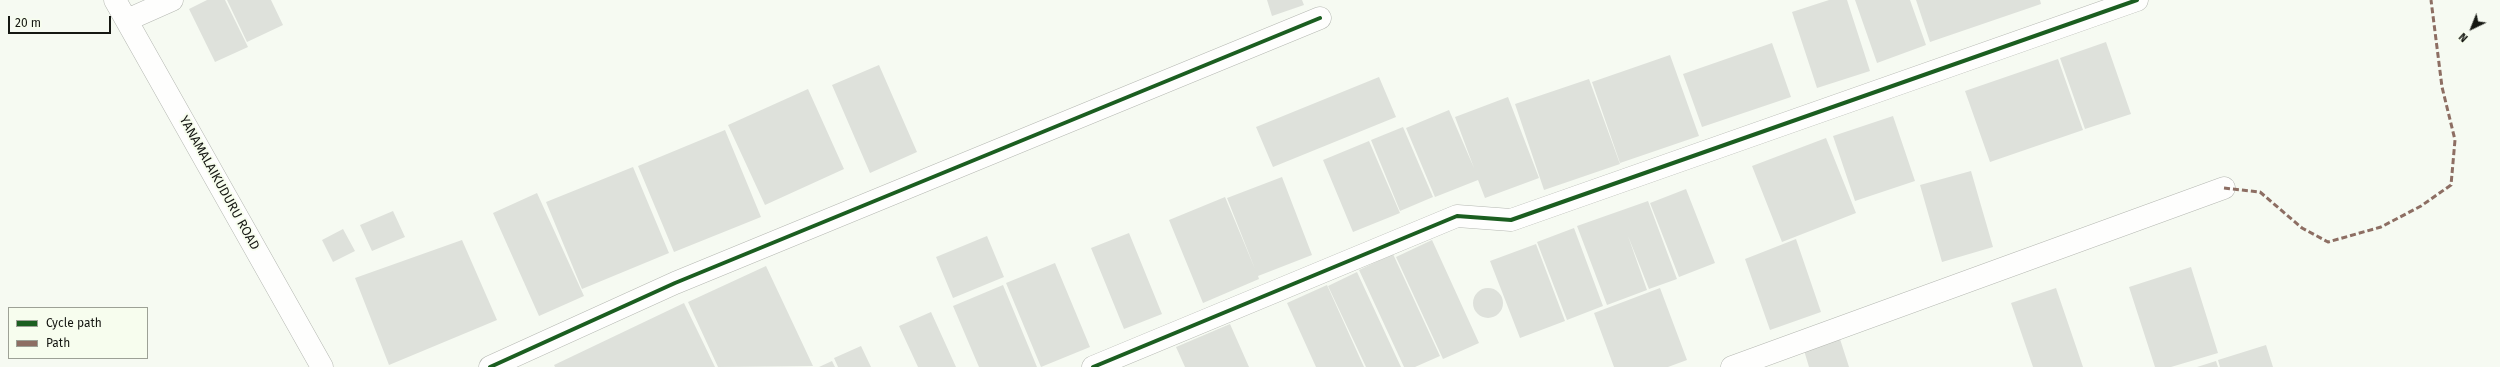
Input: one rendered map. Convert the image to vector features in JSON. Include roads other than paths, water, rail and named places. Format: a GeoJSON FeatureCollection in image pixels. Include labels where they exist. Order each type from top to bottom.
{"type":"FeatureCollection","features":[{"type":"Feature","properties":{"kind":"street","name":"YANAMALAIKUDURU ROAD"},"geometry":{"type":"LineString","coordinates":[[115,0],[322,367]]}},
{"type":"Feature","properties":{"kind":"street"},"geometry":{"type":"LineString","coordinates":[[127,20],[172,0]]}},
{"type":"Feature","properties":{"kind":"street"},"geometry":{"type":"LineString","coordinates":[[1093,367],[1457,216],[1511,220],[2137,0]]}},
{"type":"Feature","properties":{"kind":"street"},"geometry":{"type":"LineString","coordinates":[[490,367],[675,283],[1320,18]]}},
{"type":"Feature","properties":{"kind":"street"},"geometry":{"type":"LineString","coordinates":[[1732,367],[2224,188]]}}]}
